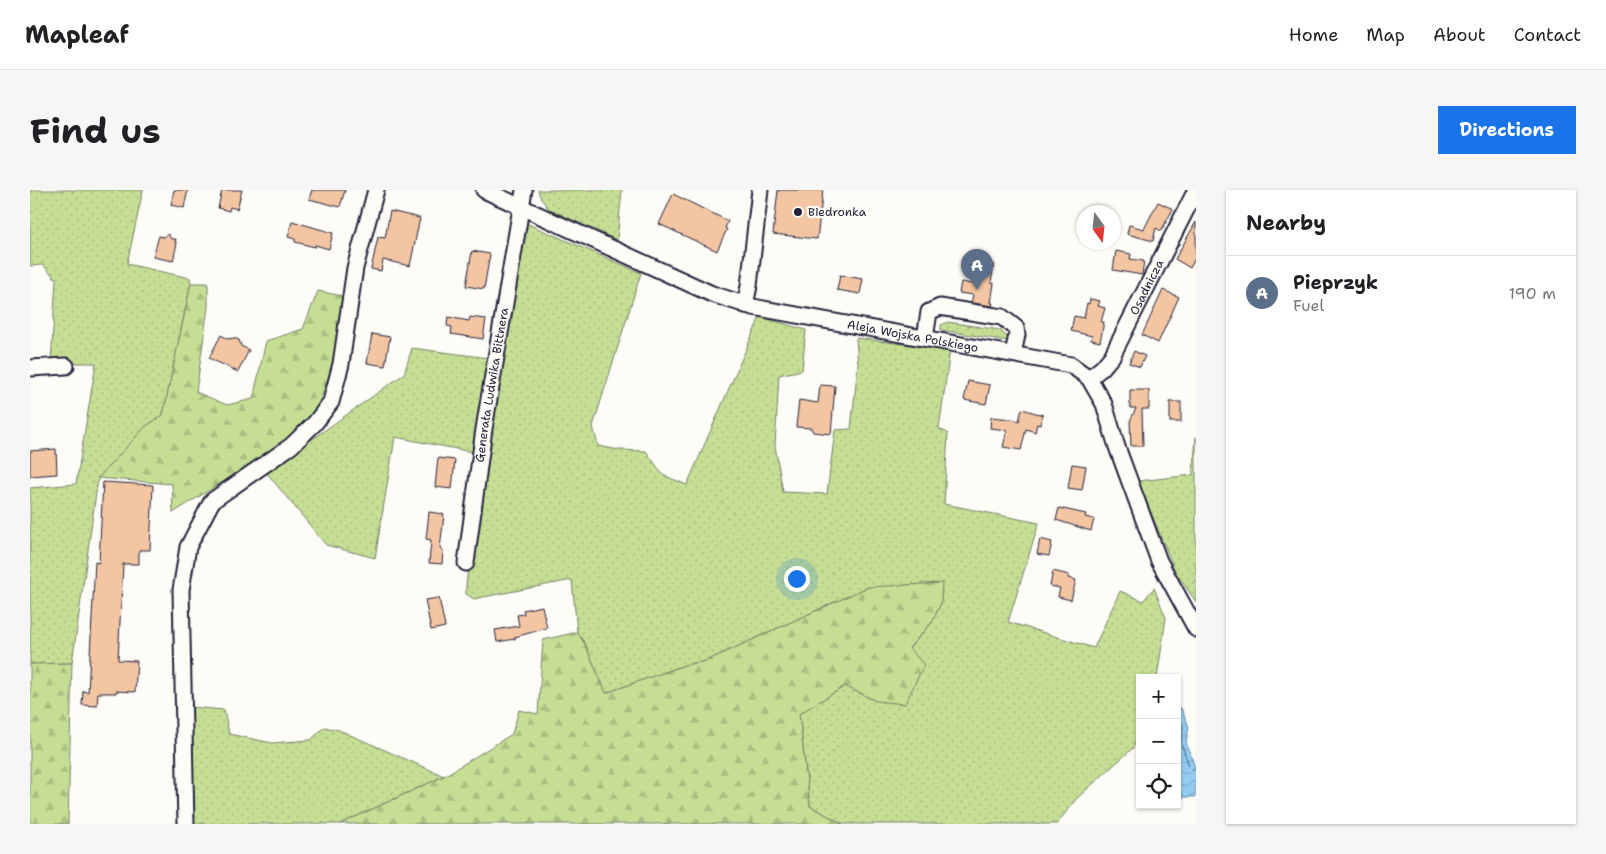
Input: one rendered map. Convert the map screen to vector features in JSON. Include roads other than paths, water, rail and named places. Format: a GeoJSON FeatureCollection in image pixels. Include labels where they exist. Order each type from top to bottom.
{"type":"FeatureCollection","features":[{"type":"Feature","properties":{"kind":"street"},"geometry":{"type":"LineString","coordinates":[[186,824],[181,590],[188,547],[212,501],[291,446],[315,423],[331,402],[341,364],[355,268],[376,190]]}},
{"type":"Feature","properties":{"kind":"street","name":"Aleja Wojska Polskiego"},"geometry":{"type":"LineString","coordinates":[[484,190],[712,294],[745,305],[1071,365],[1089,378],[1104,404],[1117,447],[1160,561],[1196,629]]}},
{"type":"Feature","properties":{"kind":"street","name":"Generała Ludwika Bittnera"},"geometry":{"type":"LineString","coordinates":[[466,563],[484,429],[524,190]]}},
{"type":"Feature","properties":{"kind":"street"},"geometry":{"type":"LineString","coordinates":[[745,305],[749,286],[760,190]]}},
{"type":"Feature","properties":{"kind":"street","name":"Osadnicza"},"geometry":{"type":"LineString","coordinates":[[1089,378],[1102,368],[1112,356],[1196,190]]}},
{"type":"Feature","properties":{"kind":"street"},"geometry":{"type":"LineString","coordinates":[[925,338],[929,312],[940,307],[1002,317],[1016,328],[1017,335],[1013,354]]}},
{"type":"Feature","properties":{"kind":"street"},"geometry":{"type":"LineString","coordinates":[[30,368],[66,366]]}},
{"type":"Feature","properties":{"kind":"water"},"geometry":{"type":"Polygon","coordinates":[[[1181,708],[1189,727],[1186,742],[1196,770],[1195,797],[1183,797],[1181,793],[1181,708]]]}},
{"type":"Feature","properties":{"kind":"place","name":"Biedronka"},"geometry":{"type":"Point","coordinates":[798,212]}},
{"type":"Feature","properties":{"kind":"place","name":"Pieprzyk"},"geometry":{"type":"Point","coordinates":[977,290]}}]}
